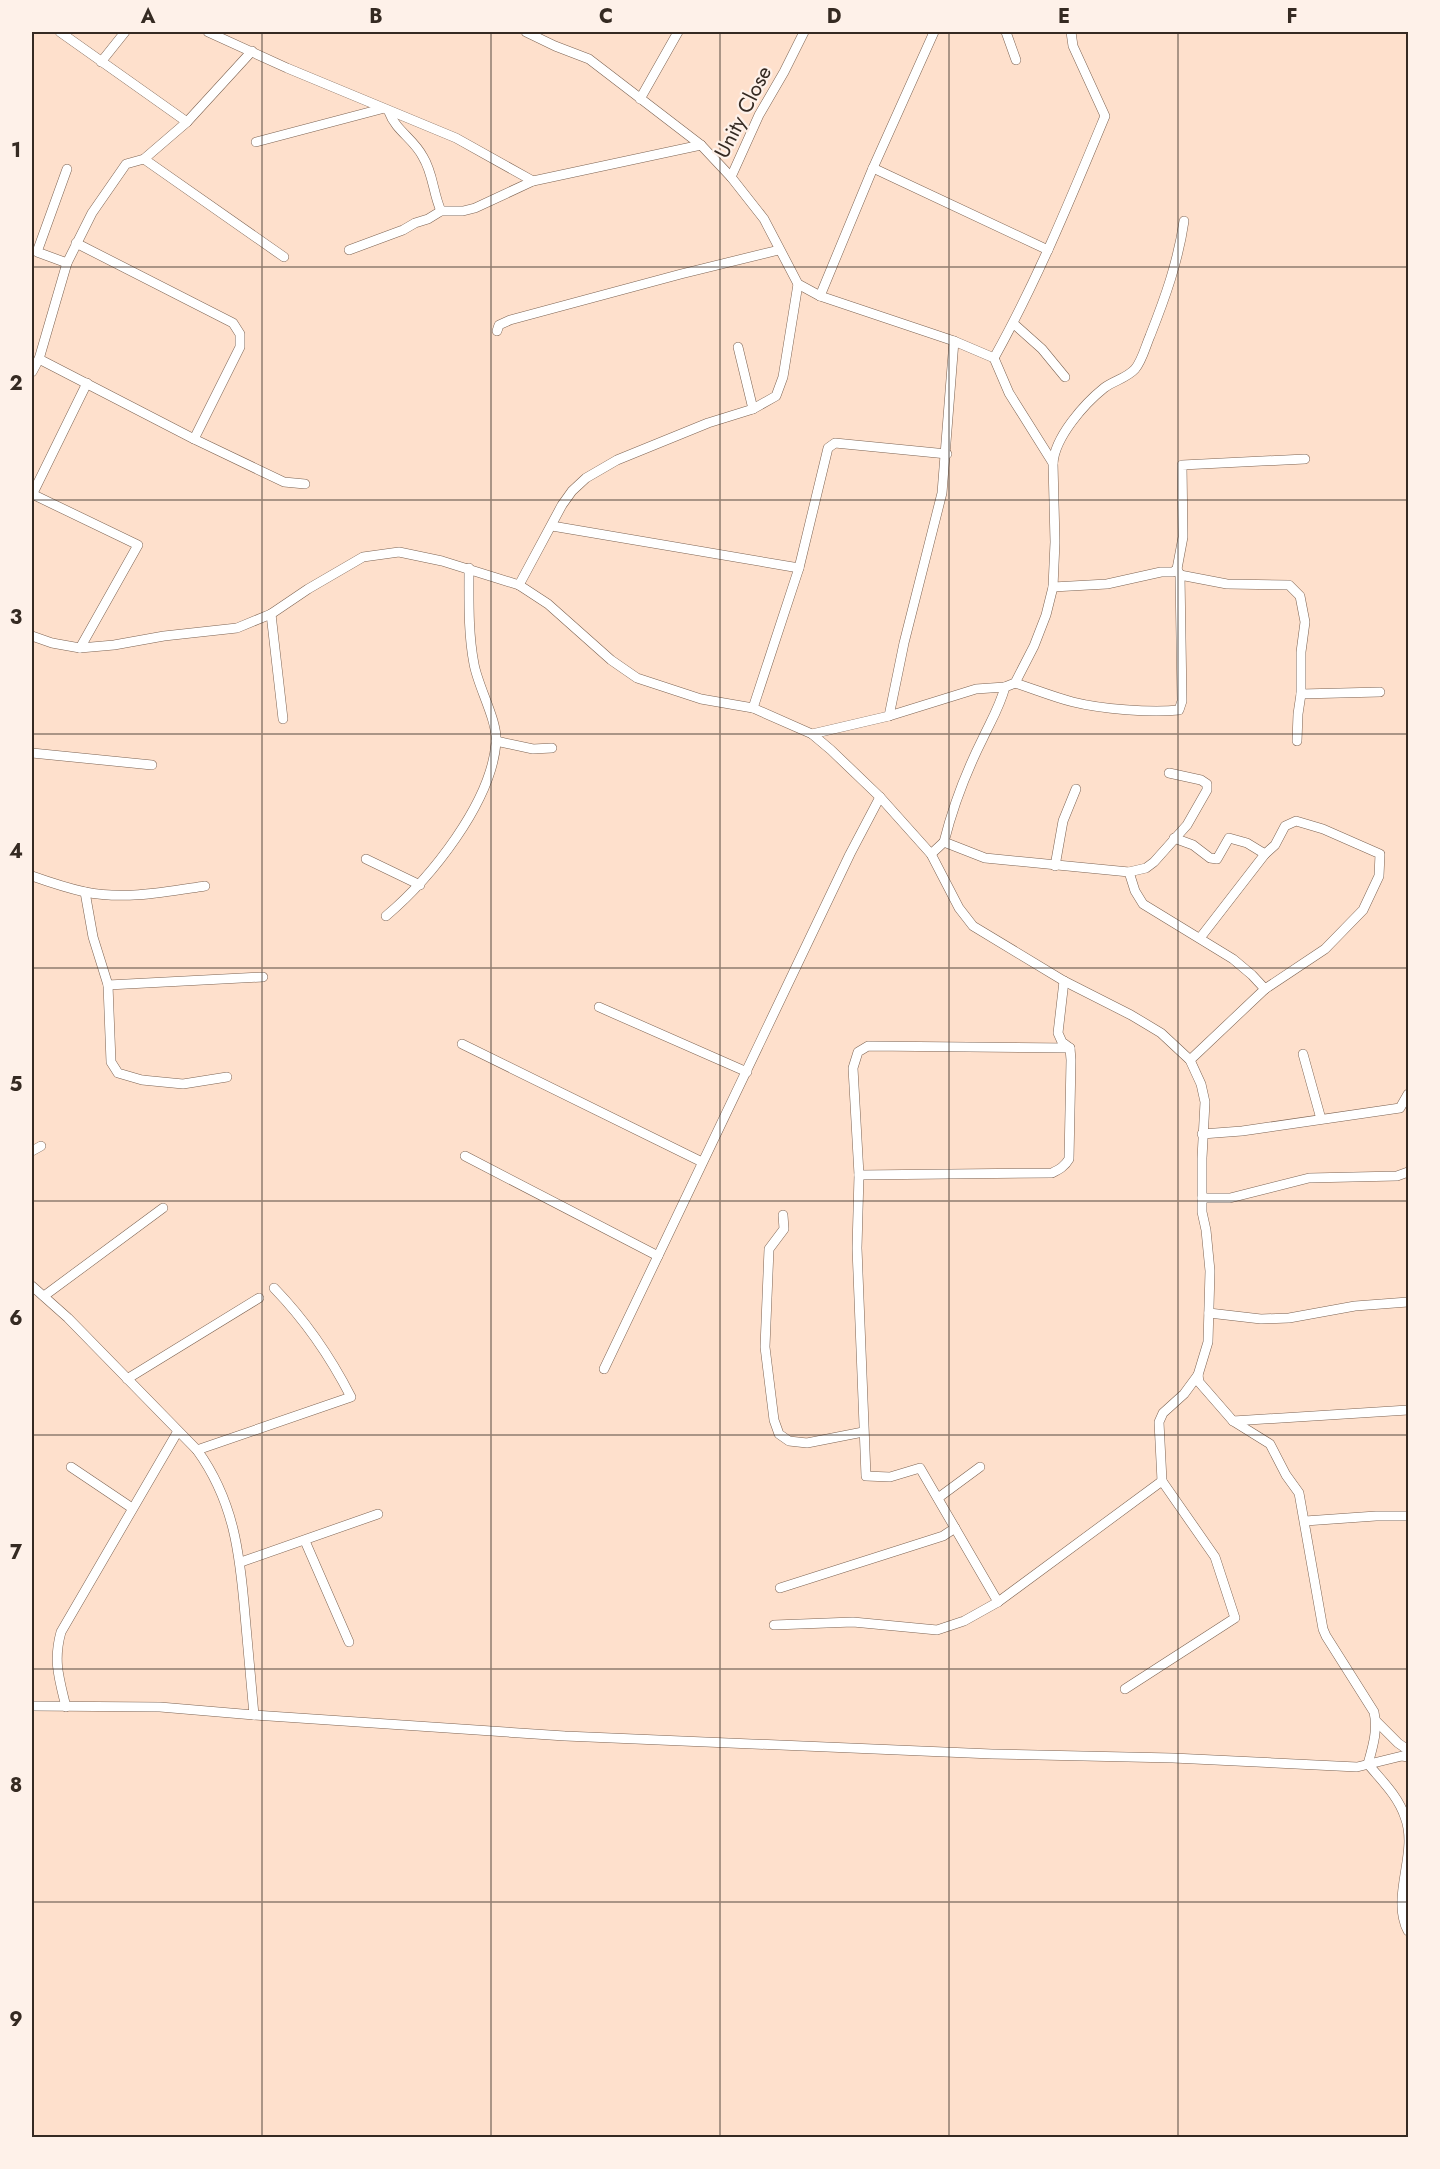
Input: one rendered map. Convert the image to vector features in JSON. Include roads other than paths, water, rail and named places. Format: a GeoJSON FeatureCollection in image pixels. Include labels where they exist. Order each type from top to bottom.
{"type":"FeatureCollection","features":[{"type":"Feature","properties":{"kind":"street"},"geometry":{"type":"LineString","coordinates":[[60,32],[187,122]]}},
{"type":"Feature","properties":{"kind":"street"},"geometry":{"type":"LineString","coordinates":[[100,62],[125,32]]}},
{"type":"Feature","properties":{"kind":"street"},"geometry":{"type":"LineString","coordinates":[[208,32],[286,68],[456,138],[533,181]]}},
{"type":"Feature","properties":{"kind":"street"},"geometry":{"type":"LineString","coordinates":[[526,32],[589,59],[701,145],[731,177],[764,219],[798,284],[820,296],[954,341],[994,358],[1009,393],[1053,463]]}},
{"type":"Feature","properties":{"kind":"street"},"geometry":{"type":"LineString","coordinates":[[640,99],[678,32]]}},
{"type":"Feature","properties":{"kind":"street","name":"Unity Close"},"geometry":{"type":"LineString","coordinates":[[731,177],[759,115],[804,32]]}},
{"type":"Feature","properties":{"kind":"street"},"geometry":{"type":"LineString","coordinates":[[820,296],[873,168],[934,32]]}},
{"type":"Feature","properties":{"kind":"street"},"geometry":{"type":"LineString","coordinates":[[1006,32],[1017,60]]}},
{"type":"Feature","properties":{"kind":"street"},"geometry":{"type":"LineString","coordinates":[[994,358],[1014,324],[1048,250],[1105,116],[1073,46],[1071,32]]}},
{"type":"Feature","properties":{"kind":"street"},"geometry":{"type":"LineString","coordinates":[[32,372],[39,359],[67,263],[92,213],[126,164],[144,159],[187,122],[252,51]]}},
{"type":"Feature","properties":{"kind":"street"},"geometry":{"type":"LineString","coordinates":[[256,142],[385,110]]}},
{"type":"Feature","properties":{"kind":"street"},"geometry":{"type":"LineString","coordinates":[[385,110],[393,123],[423,155],[441,211]]}},
{"type":"Feature","properties":{"kind":"street"},"geometry":{"type":"LineString","coordinates":[[349,250],[403,230],[441,211],[463,211],[475,208],[533,181],[701,145]]}},
{"type":"Feature","properties":{"kind":"street"},"geometry":{"type":"LineString","coordinates":[[144,159],[284,257]]}},
{"type":"Feature","properties":{"kind":"street"},"geometry":{"type":"LineString","coordinates":[[873,168],[1048,250]]}},
{"type":"Feature","properties":{"kind":"street"},"geometry":{"type":"LineString","coordinates":[[67,169],[34,250],[67,263]]}},
{"type":"Feature","properties":{"kind":"street"},"geometry":{"type":"LineString","coordinates":[[1015,683],[1034,646],[1046,615],[1053,587],[1054,451],[1061,437],[1083,409],[1104,388],[1135,369],[1167,296],[1180,253],[1184,221]]}},
{"type":"Feature","properties":{"kind":"street"},"geometry":{"type":"LineString","coordinates":[[76,243],[233,323],[240,334],[240,347],[194,439]]}},
{"type":"Feature","properties":{"kind":"street"},"geometry":{"type":"LineString","coordinates":[[497,331],[499,325],[510,320],[779,250]]}},
{"type":"Feature","properties":{"kind":"street"},"geometry":{"type":"LineString","coordinates":[[519,585],[572,490],[586,478],[617,460],[753,409],[776,396],[783,377],[798,284]]}},
{"type":"Feature","properties":{"kind":"street"},"geometry":{"type":"LineString","coordinates":[[1014,324],[1042,349],[1065,377]]}},
{"type":"Feature","properties":{"kind":"street"},"geometry":{"type":"LineString","coordinates":[[889,716],[907,632],[942,493],[947,454],[954,341]]}},
{"type":"Feature","properties":{"kind":"street"},"geometry":{"type":"LineString","coordinates":[[738,347],[753,409]]}},
{"type":"Feature","properties":{"kind":"street"},"geometry":{"type":"LineString","coordinates":[[39,359],[194,439],[284,482],[305,484]]}},
{"type":"Feature","properties":{"kind":"street"},"geometry":{"type":"LineString","coordinates":[[80,648],[138,545],[32,494],[87,383]]}},
{"type":"Feature","properties":{"kind":"street"},"geometry":{"type":"LineString","coordinates":[[753,708],[800,568],[828,448],[836,444],[947,454]]}},
{"type":"Feature","properties":{"kind":"street"},"geometry":{"type":"LineString","coordinates":[[812,734],[889,716],[976,689],[1005,687],[1015,683],[1073,702],[1097,706],[1166,712],[1179,710],[1182,701],[1178,572],[1183,537],[1182,465],[1305,459]]}},
{"type":"Feature","properties":{"kind":"street"},"geometry":{"type":"LineString","coordinates":[[552,526],[800,568]]}},
{"type":"Feature","properties":{"kind":"street"},"geometry":{"type":"LineString","coordinates":[[32,636],[52,643],[80,648],[237,628],[271,614],[363,557],[399,552],[469,568],[519,585],[548,604],[611,660],[637,678],[701,699],[753,708],[812,734],[880,797],[931,854],[959,908],[973,926],[1064,981],[1161,1033],[1190,1060],[1205,1102],[1202,1198],[1210,1270],[1208,1342],[1198,1375],[1184,1394],[1163,1413],[1159,1422],[1162,1481],[1215,1557],[1234,1618],[1125,1689]]}},
{"type":"Feature","properties":{"kind":"street"},"geometry":{"type":"LineString","coordinates":[[386,916],[433,870],[474,808],[487,783],[496,741],[474,664],[470,624],[469,568]]}},
{"type":"Feature","properties":{"kind":"street"},"geometry":{"type":"LineString","coordinates":[[1053,587],[1107,584],[1161,572],[1178,572],[1227,584],[1289,585],[1299,596],[1305,622],[1301,652],[1301,694],[1297,741]]}},
{"type":"Feature","properties":{"kind":"street"},"geometry":{"type":"LineString","coordinates":[[271,614],[283,719]]}},
{"type":"Feature","properties":{"kind":"street"},"geometry":{"type":"LineString","coordinates":[[931,854],[944,842],[954,803],[1000,705],[1005,687]]}},
{"type":"Feature","properties":{"kind":"street"},"geometry":{"type":"LineString","coordinates":[[1301,694],[1380,692]]}},
{"type":"Feature","properties":{"kind":"street"},"geometry":{"type":"LineString","coordinates":[[496,741],[532,749],[552,748]]}},
{"type":"Feature","properties":{"kind":"street"},"geometry":{"type":"LineString","coordinates":[[32,753],[153,765]]}},
{"type":"Feature","properties":{"kind":"street"},"geometry":{"type":"LineString","coordinates":[[944,842],[985,858],[1129,872],[1146,868],[1186,825],[1207,790],[1207,784],[1201,780],[1169,773]]}},
{"type":"Feature","properties":{"kind":"street"},"geometry":{"type":"LineString","coordinates":[[1055,866],[1063,821],[1076,789]]}},
{"type":"Feature","properties":{"kind":"street"},"geometry":{"type":"LineString","coordinates":[[604,1369],[850,854],[880,797]]}},
{"type":"Feature","properties":{"kind":"street"},"geometry":{"type":"LineString","coordinates":[[1190,1060],[1265,989],[1325,950],[1363,910],[1379,876],[1380,854],[1323,829],[1296,821],[1285,826],[1275,845],[1265,854],[1200,938]]}},
{"type":"Feature","properties":{"kind":"street"},"geometry":{"type":"LineString","coordinates":[[1174,838],[1193,845],[1210,858],[1217,858],[1229,838],[1246,843],[1265,854]]}},
{"type":"Feature","properties":{"kind":"street"},"geometry":{"type":"LineString","coordinates":[[366,859],[420,885]]}},
{"type":"Feature","properties":{"kind":"street"},"geometry":{"type":"LineString","coordinates":[[1129,872],[1135,891],[1143,904],[1233,959],[1265,989]]}},
{"type":"Feature","properties":{"kind":"street"},"geometry":{"type":"LineString","coordinates":[[32,876],[85,892],[120,896],[205,886]]}},
{"type":"Feature","properties":{"kind":"street"},"geometry":{"type":"LineString","coordinates":[[85,892],[93,937],[108,985],[111,1062],[118,1073],[142,1080],[183,1084],[227,1077]]}},
{"type":"Feature","properties":{"kind":"street"},"geometry":{"type":"LineString","coordinates":[[108,985],[263,977]]}},
{"type":"Feature","properties":{"kind":"street"},"geometry":{"type":"LineString","coordinates":[[1064,981],[1058,1033],[1062,1042],[1070,1048]]}},
{"type":"Feature","properties":{"kind":"street"},"geometry":{"type":"LineString","coordinates":[[599,1007],[747,1072]]}},
{"type":"Feature","properties":{"kind":"street"},"geometry":{"type":"LineString","coordinates":[[462,1044],[702,1162]]}},
{"type":"Feature","properties":{"kind":"street"},"geometry":{"type":"LineString","coordinates":[[998,1602],[920,1468],[890,1477],[866,1476],[857,1248],[859,1175],[853,1068],[858,1052],[868,1046],[1070,1048]]}},
{"type":"Feature","properties":{"kind":"street"},"geometry":{"type":"LineString","coordinates":[[859,1175],[1052,1173],[1060,1169],[1070,1159],[1070,1048]]}},
{"type":"Feature","properties":{"kind":"street"},"geometry":{"type":"LineString","coordinates":[[1304,1054],[1321,1119]]}},
{"type":"Feature","properties":{"kind":"street"},"geometry":{"type":"LineString","coordinates":[[1203,1134],[1252,1130],[1400,1108],[1408,1094]]}},
{"type":"Feature","properties":{"kind":"street"},"geometry":{"type":"LineString","coordinates":[[465,1156],[657,1256]]}},
{"type":"Feature","properties":{"kind":"street"},"geometry":{"type":"LineString","coordinates":[[1202,1198],[1230,1198],[1309,1178],[1397,1176],[1408,1172]]}},
{"type":"Feature","properties":{"kind":"street"},"geometry":{"type":"LineString","coordinates":[[44,1296],[163,1208]]}},
{"type":"Feature","properties":{"kind":"street"},"geometry":{"type":"LineString","coordinates":[[783,1215],[784,1229],[770,1250],[765,1347],[774,1420],[779,1434],[789,1441],[807,1443],[863,1432]]}},
{"type":"Feature","properties":{"kind":"street"},"geometry":{"type":"LineString","coordinates":[[32,1286],[128,1379],[197,1450],[212,1471],[234,1528],[241,1562],[254,1715]]}},
{"type":"Feature","properties":{"kind":"street"},"geometry":{"type":"LineString","coordinates":[[197,1450],[351,1397],[321,1343],[299,1314],[274,1288]]}},
{"type":"Feature","properties":{"kind":"street"},"geometry":{"type":"LineString","coordinates":[[128,1379],[259,1298]]}},
{"type":"Feature","properties":{"kind":"street"},"geometry":{"type":"LineString","coordinates":[[1209,1313],[1261,1319],[1289,1318],[1355,1306],[1408,1302]]}},
{"type":"Feature","properties":{"kind":"street"},"geometry":{"type":"LineString","coordinates":[[1198,1375],[1199,1382],[1233,1421],[1270,1444],[1286,1475],[1299,1493],[1323,1629],[1374,1712],[1375,1738],[1368,1764]]}},
{"type":"Feature","properties":{"kind":"street"},"geometry":{"type":"LineString","coordinates":[[1233,1421],[1408,1410]]}},
{"type":"Feature","properties":{"kind":"street"},"geometry":{"type":"LineString","coordinates":[[66,1707],[56,1667],[56,1650],[61,1632],[178,1431]]}},
{"type":"Feature","properties":{"kind":"street"},"geometry":{"type":"LineString","coordinates":[[71,1467],[132,1508]]}},
{"type":"Feature","properties":{"kind":"street"},"geometry":{"type":"LineString","coordinates":[[938,1498],[981,1467]]}},
{"type":"Feature","properties":{"kind":"street"},"geometry":{"type":"LineString","coordinates":[[774,1625],[853,1622],[937,1630],[964,1621],[998,1602],[1162,1481]]}},
{"type":"Feature","properties":{"kind":"street"},"geometry":{"type":"LineString","coordinates":[[241,1562],[378,1514]]}},
{"type":"Feature","properties":{"kind":"street"},"geometry":{"type":"LineString","coordinates":[[1305,1521],[1408,1516]]}},
{"type":"Feature","properties":{"kind":"street"},"geometry":{"type":"LineString","coordinates":[[780,1588],[943,1536],[955,1528]]}},
{"type":"Feature","properties":{"kind":"street"},"geometry":{"type":"LineString","coordinates":[[305,1541],[348,1642]]}},
{"type":"Feature","properties":{"kind":"street"},"geometry":{"type":"LineString","coordinates":[[32,1706],[160,1707],[576,1736],[992,1754],[1173,1758],[1357,1767],[1408,1756]]}},
{"type":"Feature","properties":{"kind":"street"},"geometry":{"type":"LineString","coordinates":[[1376,1721],[1408,1750]]}},
{"type":"Feature","properties":{"kind":"street"},"geometry":{"type":"LineString","coordinates":[[1368,1764],[1393,1792],[1406,1818],[1408,1850],[1401,1912],[1408,1930]]}}]}
